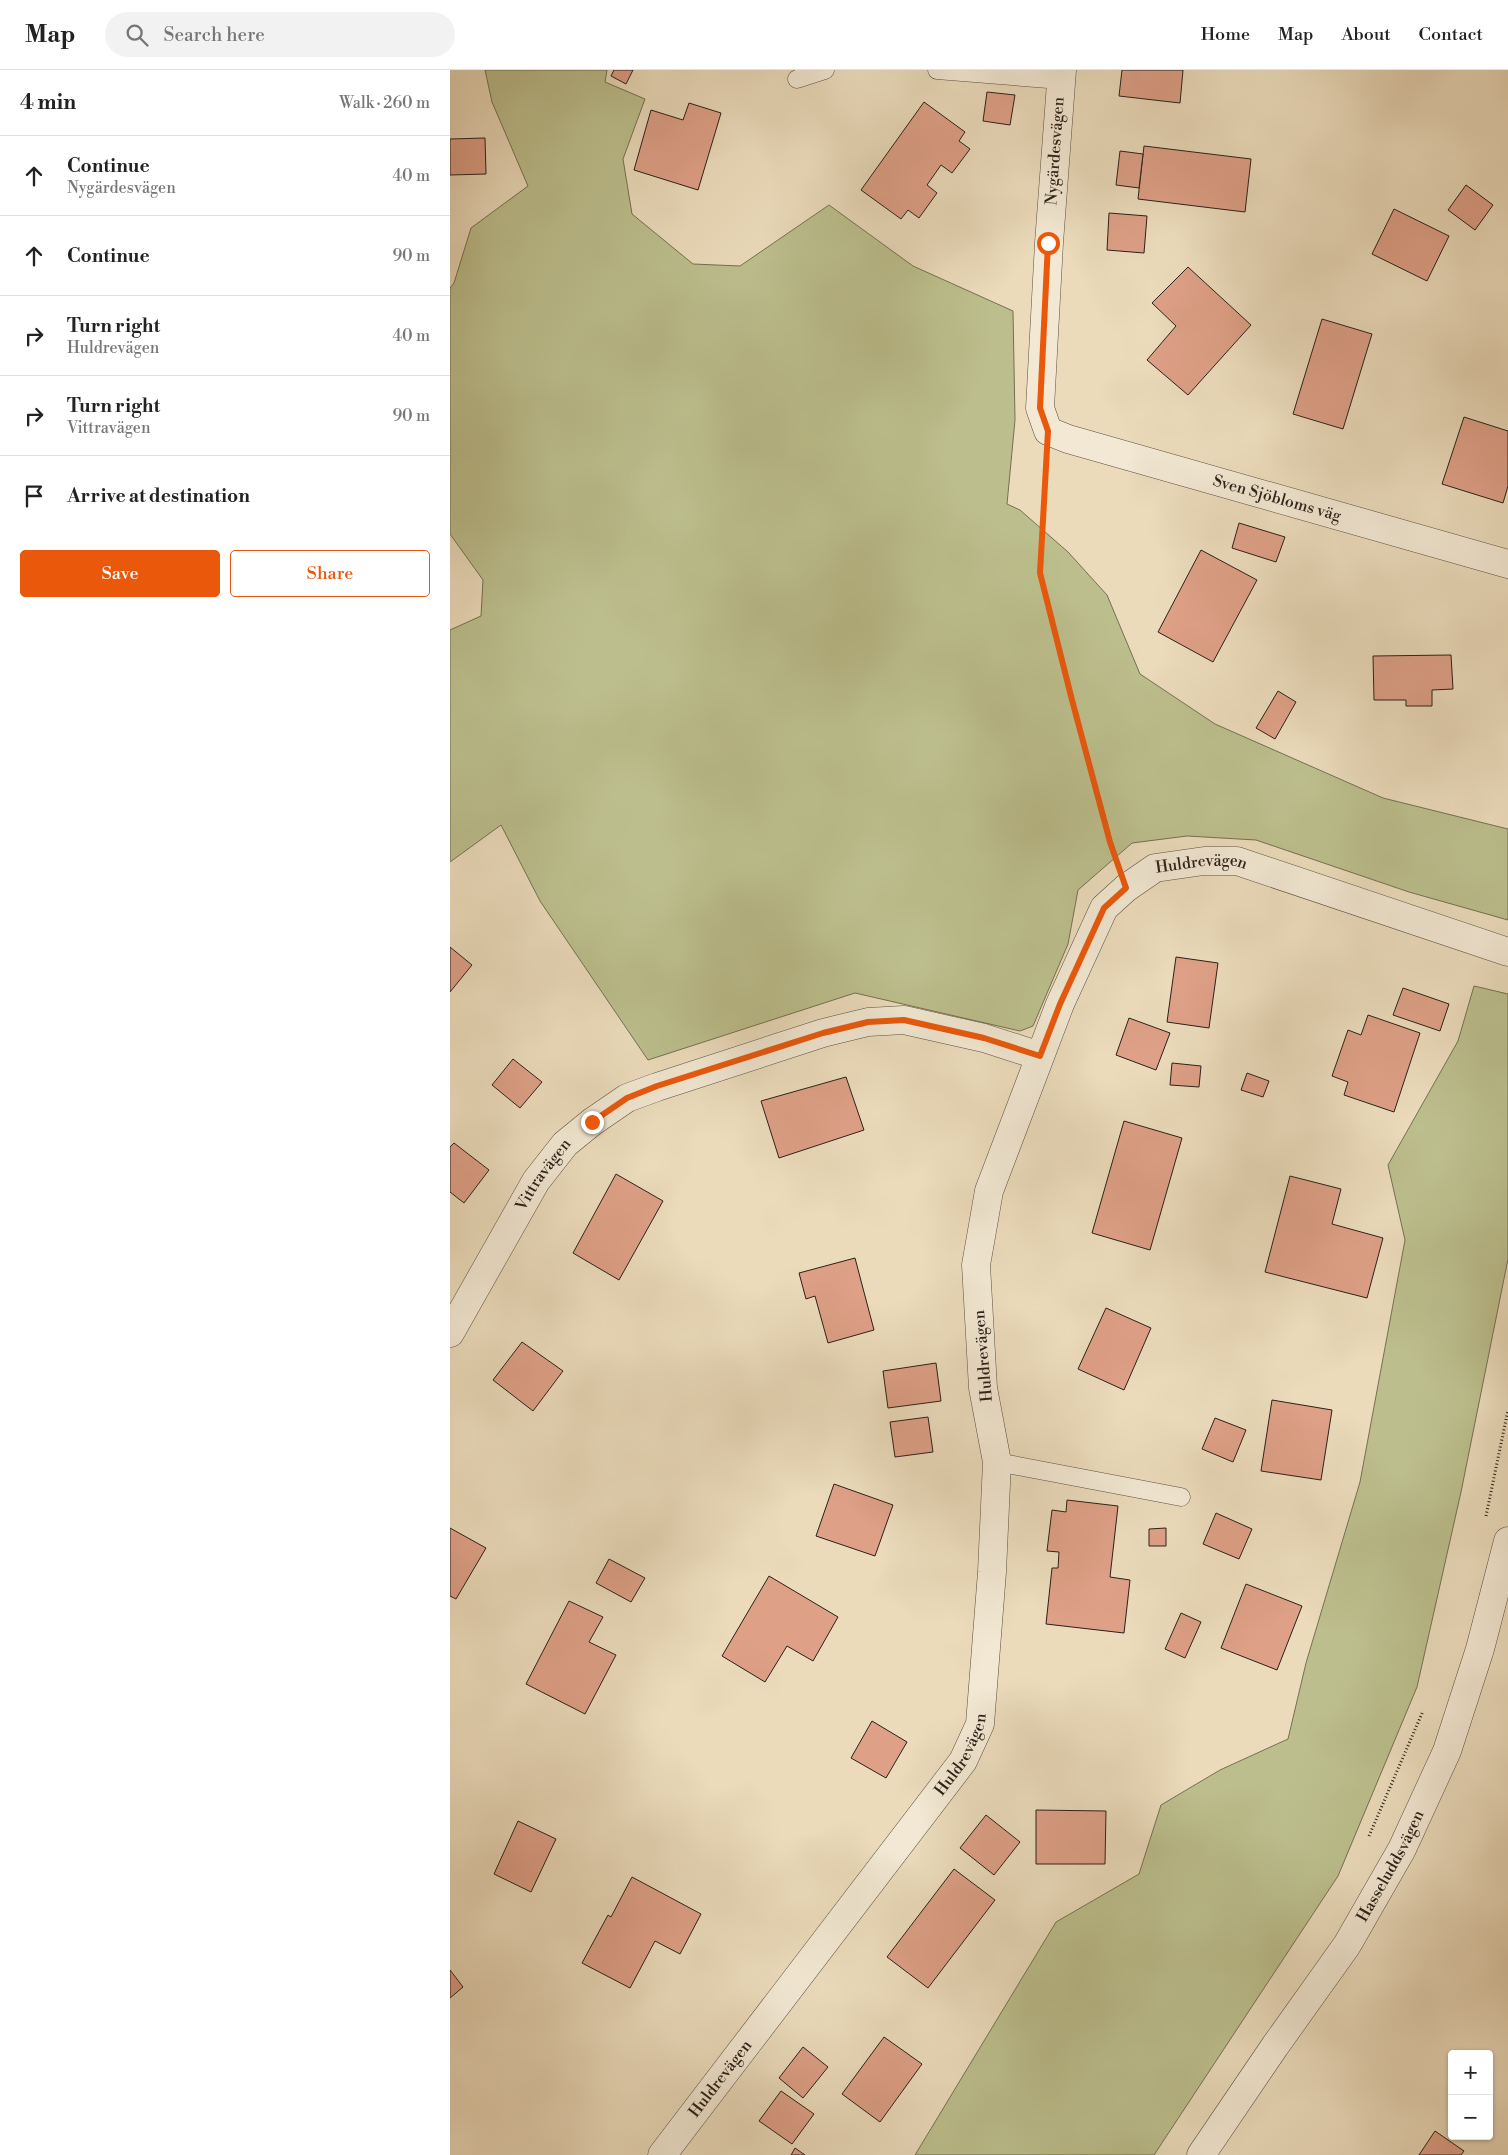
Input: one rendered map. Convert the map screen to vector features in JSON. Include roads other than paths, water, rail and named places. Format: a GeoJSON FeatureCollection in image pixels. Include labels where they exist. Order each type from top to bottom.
{"type":"FeatureCollection","features":[{"type":"Feature","properties":{"kind":"street","name":"Nygärdesvägen"},"geometry":{"type":"LineString","coordinates":[[1048,431],[1040,408],[1048,243],[1061,75]]}},
{"type":"Feature","properties":{"kind":"street","name":"Sven Sjöbloms väg"},"geometry":{"type":"LineString","coordinates":[[1048,431],[1508,564]]}},
{"type":"Feature","properties":{"kind":"street","name":"Huldrevägen"},"geometry":{"type":"LineString","coordinates":[[662,2155],[963,1761],[980,1724],[992,1572],[997,1462],[983,1388],[976,1265],[989,1191],[1060,1004],[1104,908],[1126,888],[1156,868],[1204,861],[1237,861],[1508,952]]}},
{"type":"Feature","properties":{"kind":"street","name":"Vittravägen"},"geometry":{"type":"LineString","coordinates":[[450,1333],[536,1181],[566,1144],[592,1122],[627,1098],[657,1086],[823,1033],[868,1022],[904,1020],[984,1038],[1040,1056]]}},
{"type":"Feature","properties":{"kind":"street","name":"Hasseluddsvägen"},"geometry":{"type":"LineString","coordinates":[[1202,2155],[1275,2046],[1347,1944],[1402,1849],[1447,1751],[1477,1657],[1503,1585],[1508,1541]]}},
{"type":"Feature","properties":{"kind":"lane"},"geometry":{"type":"LineString","coordinates":[[797,78],[825,70]]}},
{"type":"Feature","properties":{"kind":"lane","name":"Nygärdesvägen"},"geometry":{"type":"LineString","coordinates":[[937,70],[1061,75]]}},
{"type":"Feature","properties":{"kind":"lane"},"geometry":{"type":"LineString","coordinates":[[997,1462],[1181,1497]]}}]}
